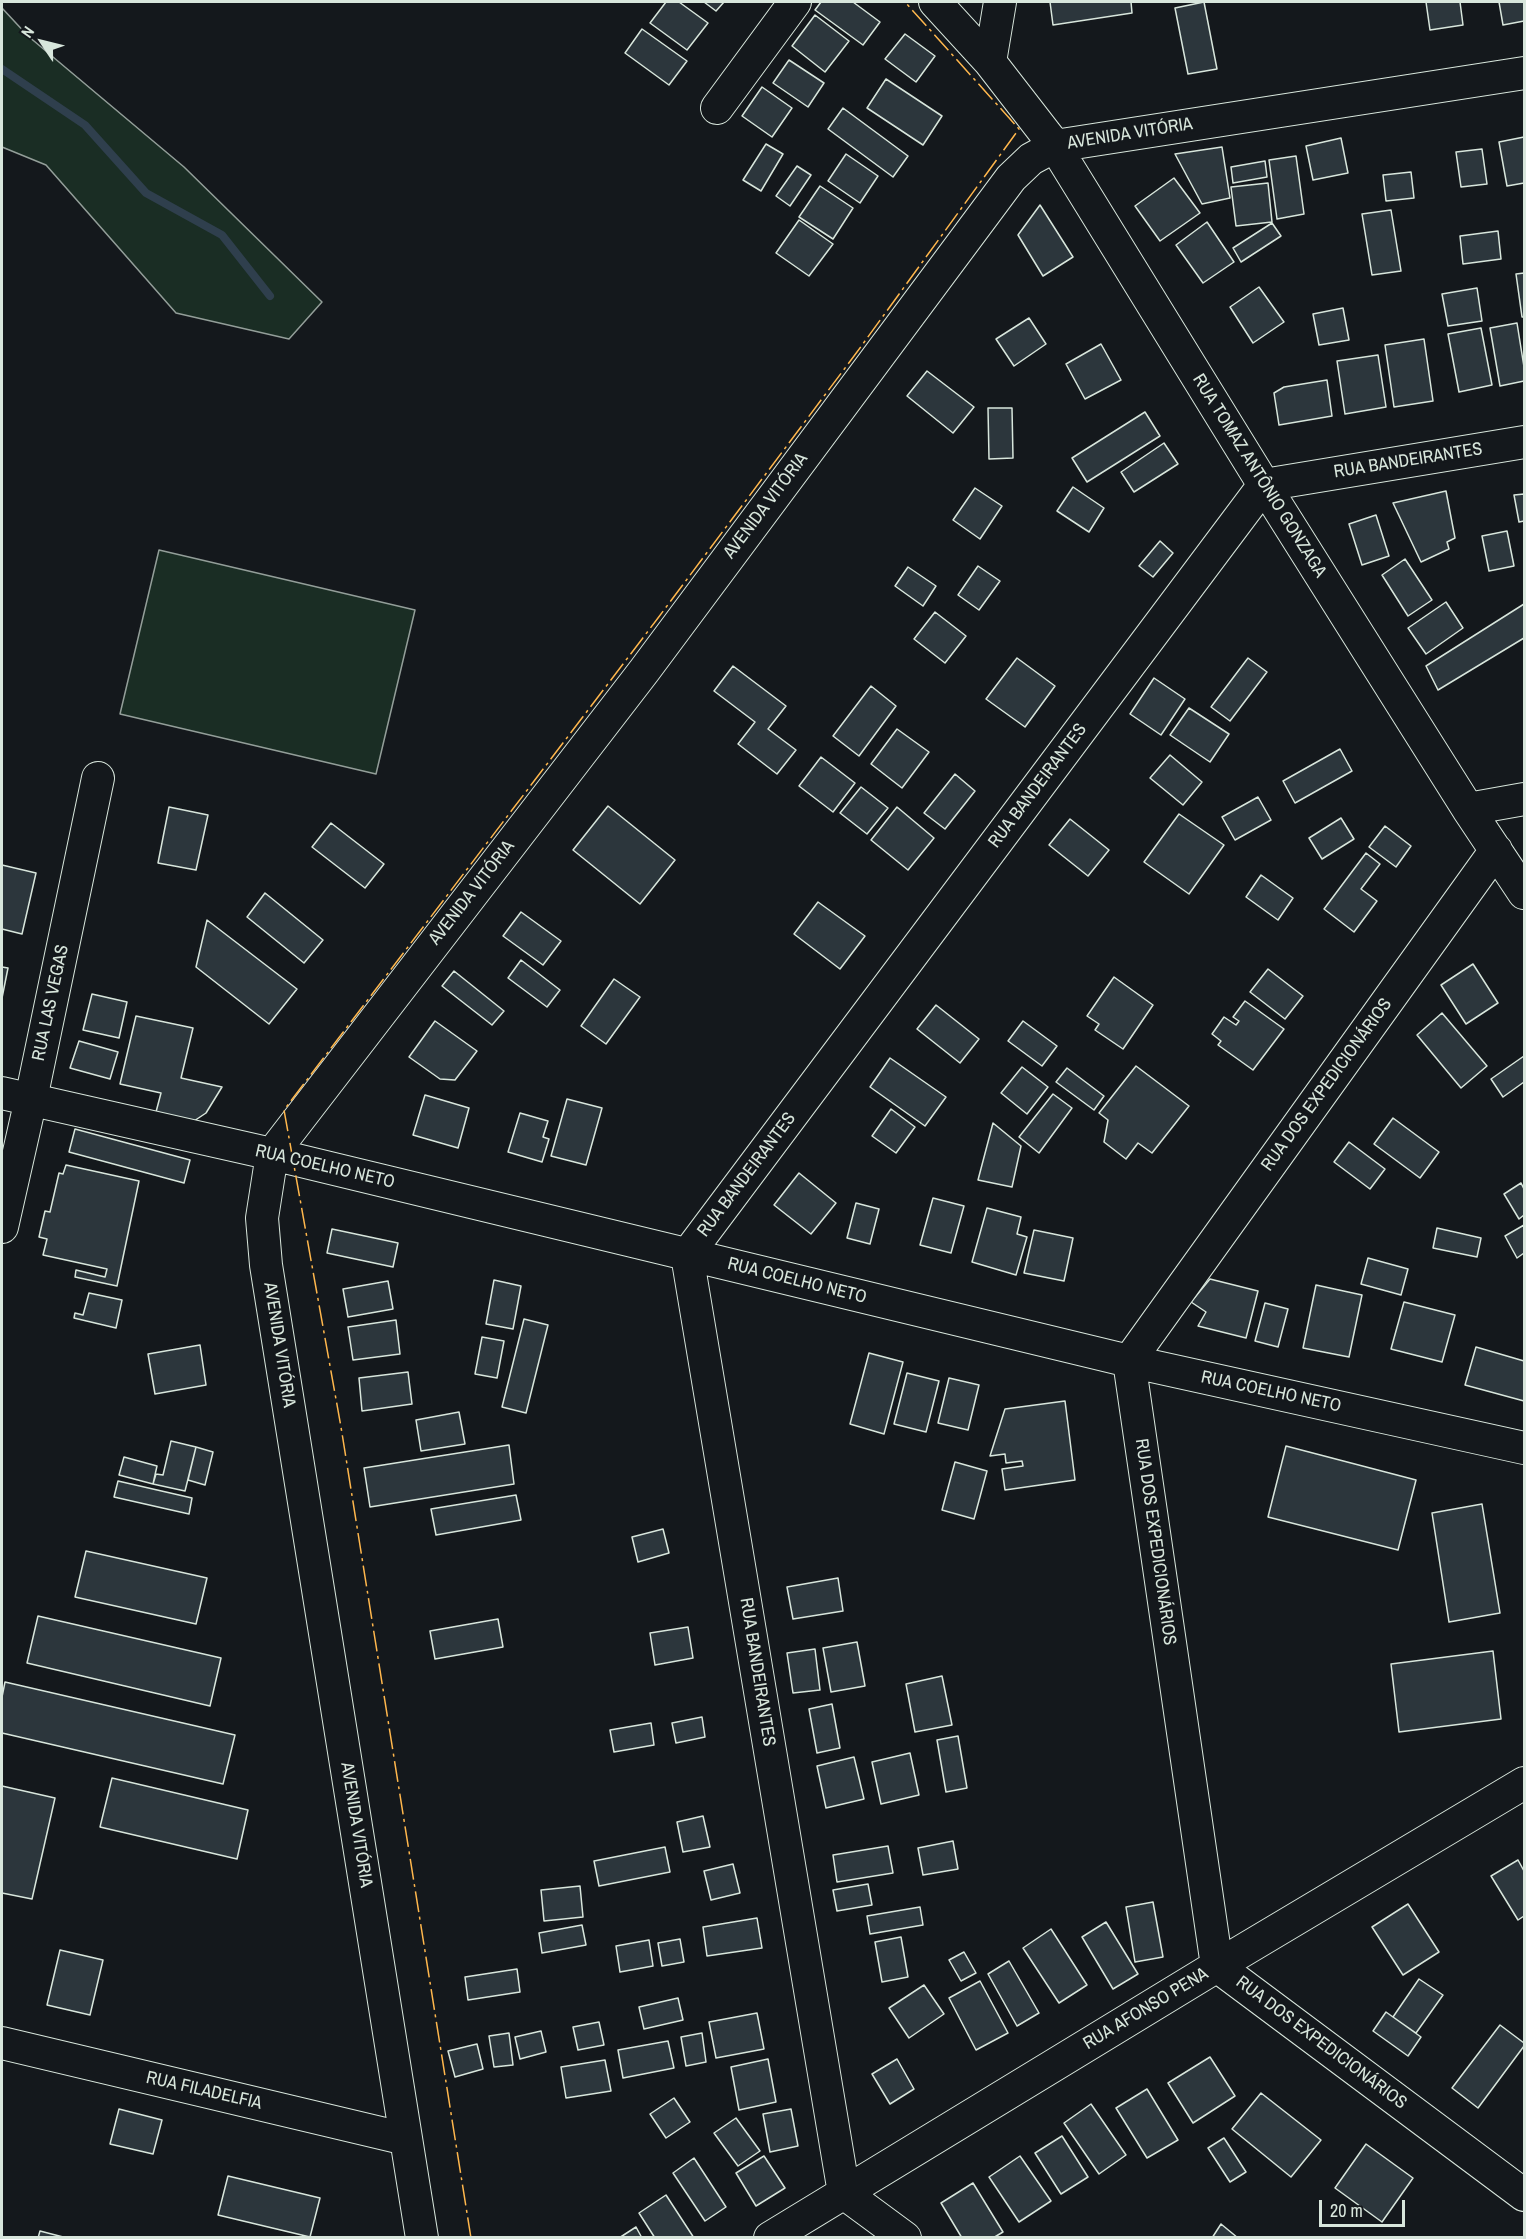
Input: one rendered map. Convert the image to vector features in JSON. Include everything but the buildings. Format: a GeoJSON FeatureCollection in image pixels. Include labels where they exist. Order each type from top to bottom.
{"type":"FeatureCollection","features":[{"type":"Feature","properties":{"kind":"street"},"geometry":{"type":"LineString","coordinates":[[717,108],[795,2]]}},
{"type":"Feature","properties":{"kind":"street","name":"RUA TOMAZ ANTÔNIO GONZAGA"},"geometry":{"type":"LineString","coordinates":[[935,2],[990,62],[1055,146],[1264,485],[1468,809],[1524,893]]}},
{"type":"Feature","properties":{"kind":"street"},"geometry":{"type":"LineString","coordinates":[[990,62],[1000,2]]}},
{"type":"Feature","properties":{"kind":"street","name":"AVENIDA VITÓRIA"},"geometry":{"type":"LineString","coordinates":[[422,2238],[266,1265],[262,1218],[272,1154],[636,680],[1011,178],[1031,159],[1055,146],[1524,73]]}},
{"type":"Feature","properties":{"kind":"street","name":"RUA BANDEIRANTES"},"geometry":{"type":"LineString","coordinates":[[844,2193],[687,1255],[1264,485],[1524,442]]}},
{"type":"Feature","properties":{"kind":"street","name":"RUA LAS VEGAS"},"geometry":{"type":"LineString","coordinates":[[2,1227],[32,1099],[98,778]]}},
{"type":"Feature","properties":{"kind":"street"},"geometry":{"type":"LineString","coordinates":[[1468,809],[1524,799]]}},
{"type":"Feature","properties":{"kind":"street","name":"RUA DOS EXPEDICIONÁRIOS"},"geometry":{"type":"LineString","coordinates":[[1496,850],[1129,1361],[1217,1966],[1524,2195]]}},
{"type":"Feature","properties":{"kind":"street","name":"RUA COELHO NETO"},"geometry":{"type":"LineString","coordinates":[[2,1093],[272,1154],[1129,1361],[1524,1448]]}},
{"type":"Feature","properties":{"kind":"street","name":"RUA AFONSO PENA"},"geometry":{"type":"LineString","coordinates":[[770,2238],[1217,1966],[1524,1783]]}},
{"type":"Feature","properties":{"kind":"street","name":"RUA FILADELFIA"},"geometry":{"type":"LineString","coordinates":[[2,2043],[406,2139]]}},
{"type":"Feature","properties":{"kind":"street"},"geometry":{"type":"LineString","coordinates":[[844,2193],[905,2238]]}},
{"type":"Feature","properties":{"kind":"green space"},"geometry":{"type":"Polygon","coordinates":[[[2,8],[28,36],[184,167],[322,302],[289,339],[176,313],[46,165],[2,147],[2,8]]]}},
{"type":"Feature","properties":{"kind":"green space"},"geometry":{"type":"Polygon","coordinates":[[[159,550],[415,610],[376,774],[120,714],[159,550]]]}},
{"type":"Feature","properties":{"kind":"waterway"},"geometry":{"type":"LineString","coordinates":[[2,69],[85,125],[146,193],[222,235],[270,296]]}},
{"type":"Feature","properties":{"kind":"power"},"geometry":{"type":"LineString","coordinates":[[471,2238],[341,1427],[284,1110],[658,618],[857,352],[1019,129],[905,2]]}}]}
